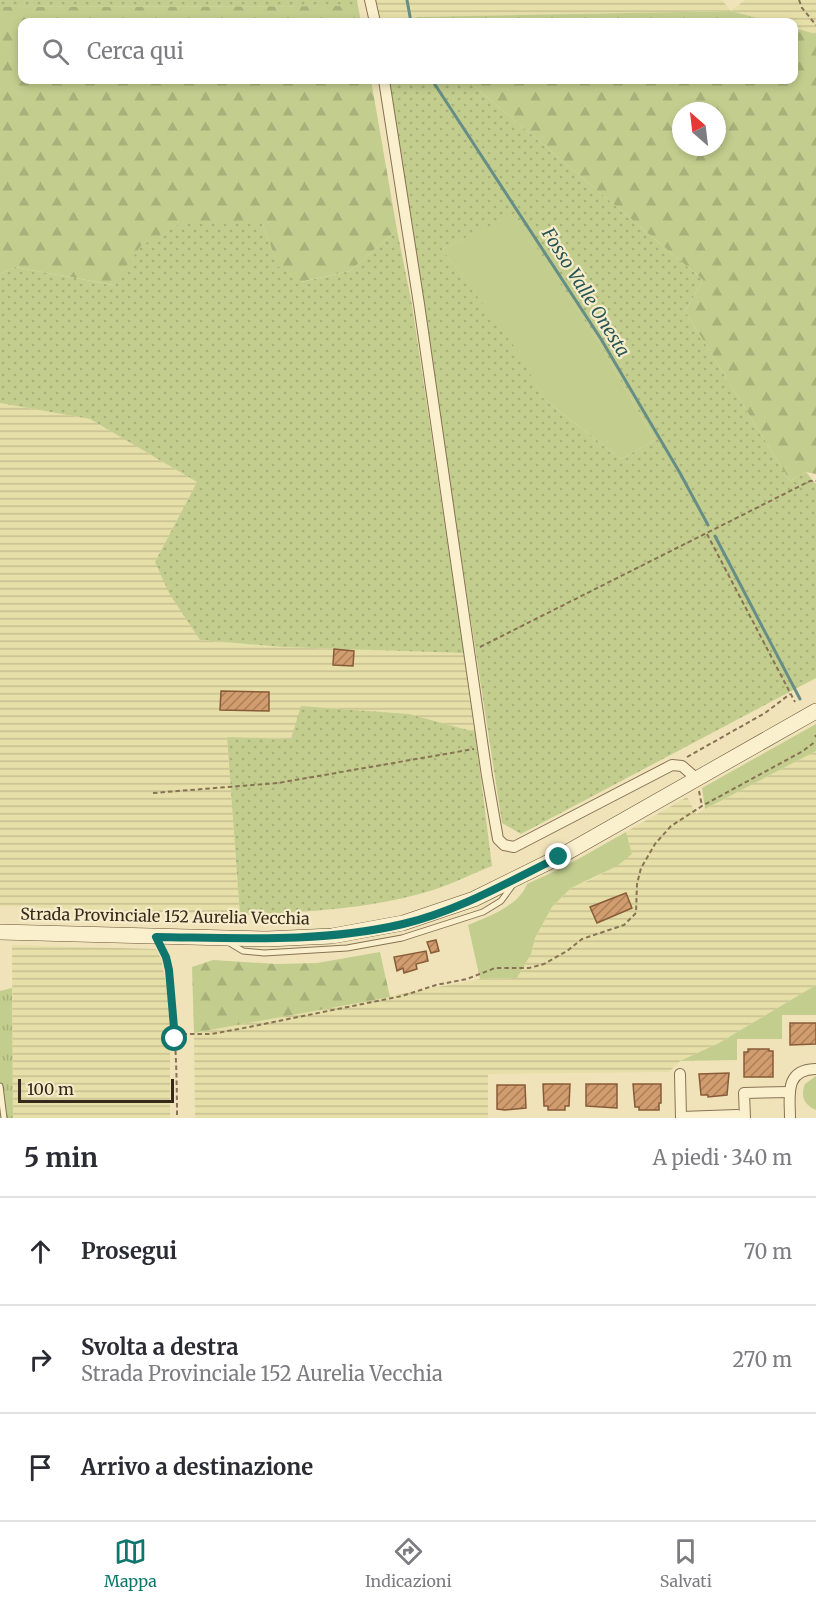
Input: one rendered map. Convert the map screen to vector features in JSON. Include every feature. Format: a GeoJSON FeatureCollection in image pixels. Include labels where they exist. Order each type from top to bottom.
{"type":"FeatureCollection","features":[{"type":"Feature","properties":{"kind":"main road","name":"Strada Provinciale 152 Aurelia Vecchia"},"geometry":{"type":"LineString","coordinates":[[8,932],[267,939],[332,936],[403,924],[474,899],[559,857],[816,711]]}},
{"type":"Feature","properties":{"kind":"street"},"geometry":{"type":"LineString","coordinates":[[370,0],[374,18]]}},
{"type":"Feature","properties":{"kind":"street"},"geometry":{"type":"LineString","coordinates":[[385,84],[498,840],[504,845],[514,847],[672,765],[682,766],[697,779]]}},
{"type":"Feature","properties":{"kind":"street"},"geometry":{"type":"LineString","coordinates":[[790,1118],[790,1092],[796,1075],[805,1070],[815,1069]]}},
{"type":"Feature","properties":{"kind":"street"},"geometry":{"type":"LineString","coordinates":[[680,1074],[681,1118],[737,1115],[742,1118],[744,1093],[790,1092]]}},
{"type":"Feature","properties":{"kind":"lane"},"geometry":{"type":"LineString","coordinates":[[0,938],[8,932]]}},
{"type":"Feature","properties":{"kind":"lane"},"geometry":{"type":"LineString","coordinates":[[0,1086],[4,1118]]}},
{"type":"Feature","properties":{"kind":"path"},"geometry":{"type":"LineString","coordinates":[[799,0],[802,8],[816,25]]}},
{"type":"Feature","properties":{"kind":"path"},"geometry":{"type":"LineString","coordinates":[[469,648],[479,647],[810,481],[816,481]]}},
{"type":"Feature","properties":{"kind":"path"},"geometry":{"type":"LineString","coordinates":[[707,534],[795,702]]}},
{"type":"Feature","properties":{"kind":"path"},"geometry":{"type":"LineString","coordinates":[[672,765],[765,713],[790,694]]}},
{"type":"Feature","properties":{"kind":"path"},"geometry":{"type":"LineString","coordinates":[[175,1034],[211,1034],[239,1029],[402,996],[436,985],[467,979],[495,968],[529,968],[544,964],[589,936],[624,925],[636,913],[637,884],[641,868],[655,844],[671,826],[702,806],[804,751],[816,738]]}},
{"type":"Feature","properties":{"kind":"path"},"geometry":{"type":"LineString","coordinates":[[153,793],[278,783],[483,747]]}},
{"type":"Feature","properties":{"kind":"path"},"geometry":{"type":"LineString","coordinates":[[156,937],[166,957],[169,970],[175,1034],[177,1118]]}},
{"type":"Feature","properties":{"kind":"shaded area"},"geometry":{"type":"Polygon","coordinates":[[[373,0],[722,0],[731,11],[416,18],[377,18],[373,0]]]}},
{"type":"Feature","properties":{"kind":"shaded area"},"geometry":{"type":"Polygon","coordinates":[[[745,0],[816,0],[816,34],[798,29],[798,18],[758,18],[731,11],[745,0]]]}},
{"type":"Feature","properties":{"kind":"shaded area"},"geometry":{"type":"Polygon","coordinates":[[[0,403],[90,419],[197,482],[155,562],[200,640],[282,647],[464,653],[475,732],[409,714],[302,706],[291,739],[227,737],[240,915],[0,906],[0,403]]]}},
{"type":"Feature","properties":{"kind":"shaded area"},"geometry":{"type":"Polygon","coordinates":[[[816,751],[816,985],[719,1043],[680,1061],[669,1072],[488,1074],[488,1118],[195,1118],[194,1033],[480,979],[517,978],[531,954],[535,938],[552,907],[571,888],[597,877],[632,854],[626,832],[687,797],[696,814],[816,751]]]}},
{"type":"Feature","properties":{"kind":"shaded area"},"geometry":{"type":"Polygon","coordinates":[[[12,945],[156,949],[161,959],[170,1003],[170,1118],[13,1118],[12,945]]]}},
{"type":"Feature","properties":{"kind":"green space"},"geometry":{"type":"Polygon","coordinates":[[[0,0],[357,0],[358,6],[0,7],[0,0]]]}},
{"type":"Feature","properties":{"kind":"green space"},"geometry":{"type":"Polygon","coordinates":[[[358,6],[360,18],[18,18],[18,84],[372,84],[397,230],[350,271],[300,282],[279,268],[261,221],[141,246],[114,285],[15,267],[0,274],[0,7],[358,6]]]}},
{"type":"Feature","properties":{"kind":"green space"},"geometry":{"type":"Polygon","coordinates":[[[731,11],[758,18],[416,18],[731,11]]]}},
{"type":"Feature","properties":{"kind":"green space"},"geometry":{"type":"Polygon","coordinates":[[[798,29],[816,34],[816,474],[806,472],[790,481],[685,311],[703,280],[472,84],[798,84],[798,29]]]}},
{"type":"Feature","properties":{"kind":"green space"},"geometry":{"type":"Polygon","coordinates":[[[389,84],[472,84],[703,280],[685,311],[790,481],[806,472],[816,484],[816,678],[521,834],[502,823],[389,84]],[[514,214],[442,249],[517,350],[544,399],[621,459],[655,440],[598,341],[514,214]]]}},
{"type":"Feature","properties":{"kind":"green space"},"geometry":{"type":"Polygon","coordinates":[[[514,213],[598,341],[655,440],[621,459],[544,399],[516,350],[442,249],[514,213]]]}},
{"type":"Feature","properties":{"kind":"green space"},"geometry":{"type":"Polygon","coordinates":[[[261,221],[279,267],[301,282],[350,271],[397,230],[412,305],[464,653],[282,647],[200,640],[169,593],[155,562],[197,482],[90,419],[0,403],[0,274],[15,267],[113,285],[141,246],[184,222],[261,221]]]}},
{"type":"Feature","properties":{"kind":"green space"},"geometry":{"type":"Polygon","coordinates":[[[301,706],[409,714],[475,732],[492,866],[449,884],[400,899],[332,909],[240,915],[227,737],[291,739],[301,706]]]}},
{"type":"Feature","properties":{"kind":"green space"},"geometry":{"type":"Polygon","coordinates":[[[816,724],[816,751],[705,809],[702,788],[816,724]]]}},
{"type":"Feature","properties":{"kind":"green space"},"geometry":{"type":"Polygon","coordinates":[[[626,832],[632,854],[617,866],[571,888],[552,907],[535,938],[531,954],[517,978],[480,979],[468,925],[510,905],[523,892],[527,884],[564,867],[626,832]]]}},
{"type":"Feature","properties":{"kind":"green space"},"geometry":{"type":"Polygon","coordinates":[[[380,952],[390,997],[194,1033],[192,967],[213,960],[276,964],[317,963],[380,952]]]}},
{"type":"Feature","properties":{"kind":"green space"},"geometry":{"type":"Polygon","coordinates":[[[816,985],[816,1015],[782,1015],[782,1039],[737,1039],[737,1060],[680,1061],[719,1043],[816,985]]]}},
{"type":"Feature","properties":{"kind":"green space"},"geometry":{"type":"Polygon","coordinates":[[[12,988],[13,1118],[0,1118],[0,991],[12,988]]]}},
{"type":"Feature","properties":{"kind":"green space"},"geometry":{"type":"Polygon","coordinates":[[[816,1076],[816,1110],[806,1103],[803,1092],[805,1084],[816,1076]]]}},
{"type":"Feature","properties":{"kind":"building"},"geometry":{"type":"Polygon","coordinates":[[[334,649],[354,651],[353,666],[333,665],[334,649]]]}},
{"type":"Feature","properties":{"kind":"building"},"geometry":{"type":"Polygon","coordinates":[[[221,691],[269,692],[269,711],[220,710],[221,691]]]}},
{"type":"Feature","properties":{"kind":"building"},"geometry":{"type":"Polygon","coordinates":[[[626,893],[632,908],[597,923],[590,907],[626,893]]]}},
{"type":"Feature","properties":{"kind":"building"},"geometry":{"type":"Polygon","coordinates":[[[436,940],[439,951],[431,953],[427,942],[436,940]]]}},
{"type":"Feature","properties":{"kind":"building"},"geometry":{"type":"Polygon","coordinates":[[[426,951],[428,961],[416,964],[417,969],[404,973],[403,968],[397,971],[394,957],[426,951]]]}},
{"type":"Feature","properties":{"kind":"building"},"geometry":{"type":"Polygon","coordinates":[[[790,1023],[816,1023],[816,1044],[790,1045],[790,1023]]]}},
{"type":"Feature","properties":{"kind":"building"},"geometry":{"type":"Polygon","coordinates":[[[748,1049],[773,1051],[773,1077],[744,1077],[744,1052],[748,1052],[748,1049]]]}},
{"type":"Feature","properties":{"kind":"building"},"geometry":{"type":"Polygon","coordinates":[[[729,1073],[727,1095],[708,1097],[708,1095],[701,1095],[699,1074],[729,1073]]]}},
{"type":"Feature","properties":{"kind":"building"},"geometry":{"type":"Polygon","coordinates":[[[543,1084],[570,1084],[569,1106],[565,1106],[565,1110],[548,1110],[548,1106],[544,1106],[543,1084]]]}},
{"type":"Feature","properties":{"kind":"building"},"geometry":{"type":"Polygon","coordinates":[[[586,1084],[617,1084],[617,1108],[586,1106],[586,1084]]]}},
{"type":"Feature","properties":{"kind":"building"},"geometry":{"type":"Polygon","coordinates":[[[633,1084],[661,1084],[659,1110],[639,1110],[639,1107],[635,1107],[633,1084]]]}},
{"type":"Feature","properties":{"kind":"building"},"geometry":{"type":"Polygon","coordinates":[[[497,1085],[525,1085],[526,1108],[497,1109],[497,1085]]]}},
{"type":"Feature","properties":{"kind":"waterway","name":"Fosso Valle Onesta"},"geometry":{"type":"LineString","coordinates":[[407,0],[410,18]]}},
{"type":"Feature","properties":{"kind":"waterway","name":"Fosso Valle Onesta"},"geometry":{"type":"LineString","coordinates":[[435,84],[601,339],[708,525]]}},
{"type":"Feature","properties":{"kind":"waterway","name":"Fosso Valle Onesta"},"geometry":{"type":"LineString","coordinates":[[715,536],[800,699]]}},
{"type":"Feature","properties":{"kind":"route"},"geometry":{"type":"LineString","coordinates":[[175,1039],[169,970],[166,957],[156,937],[267,939],[332,936],[403,924],[474,899],[559,857]]}}]}
